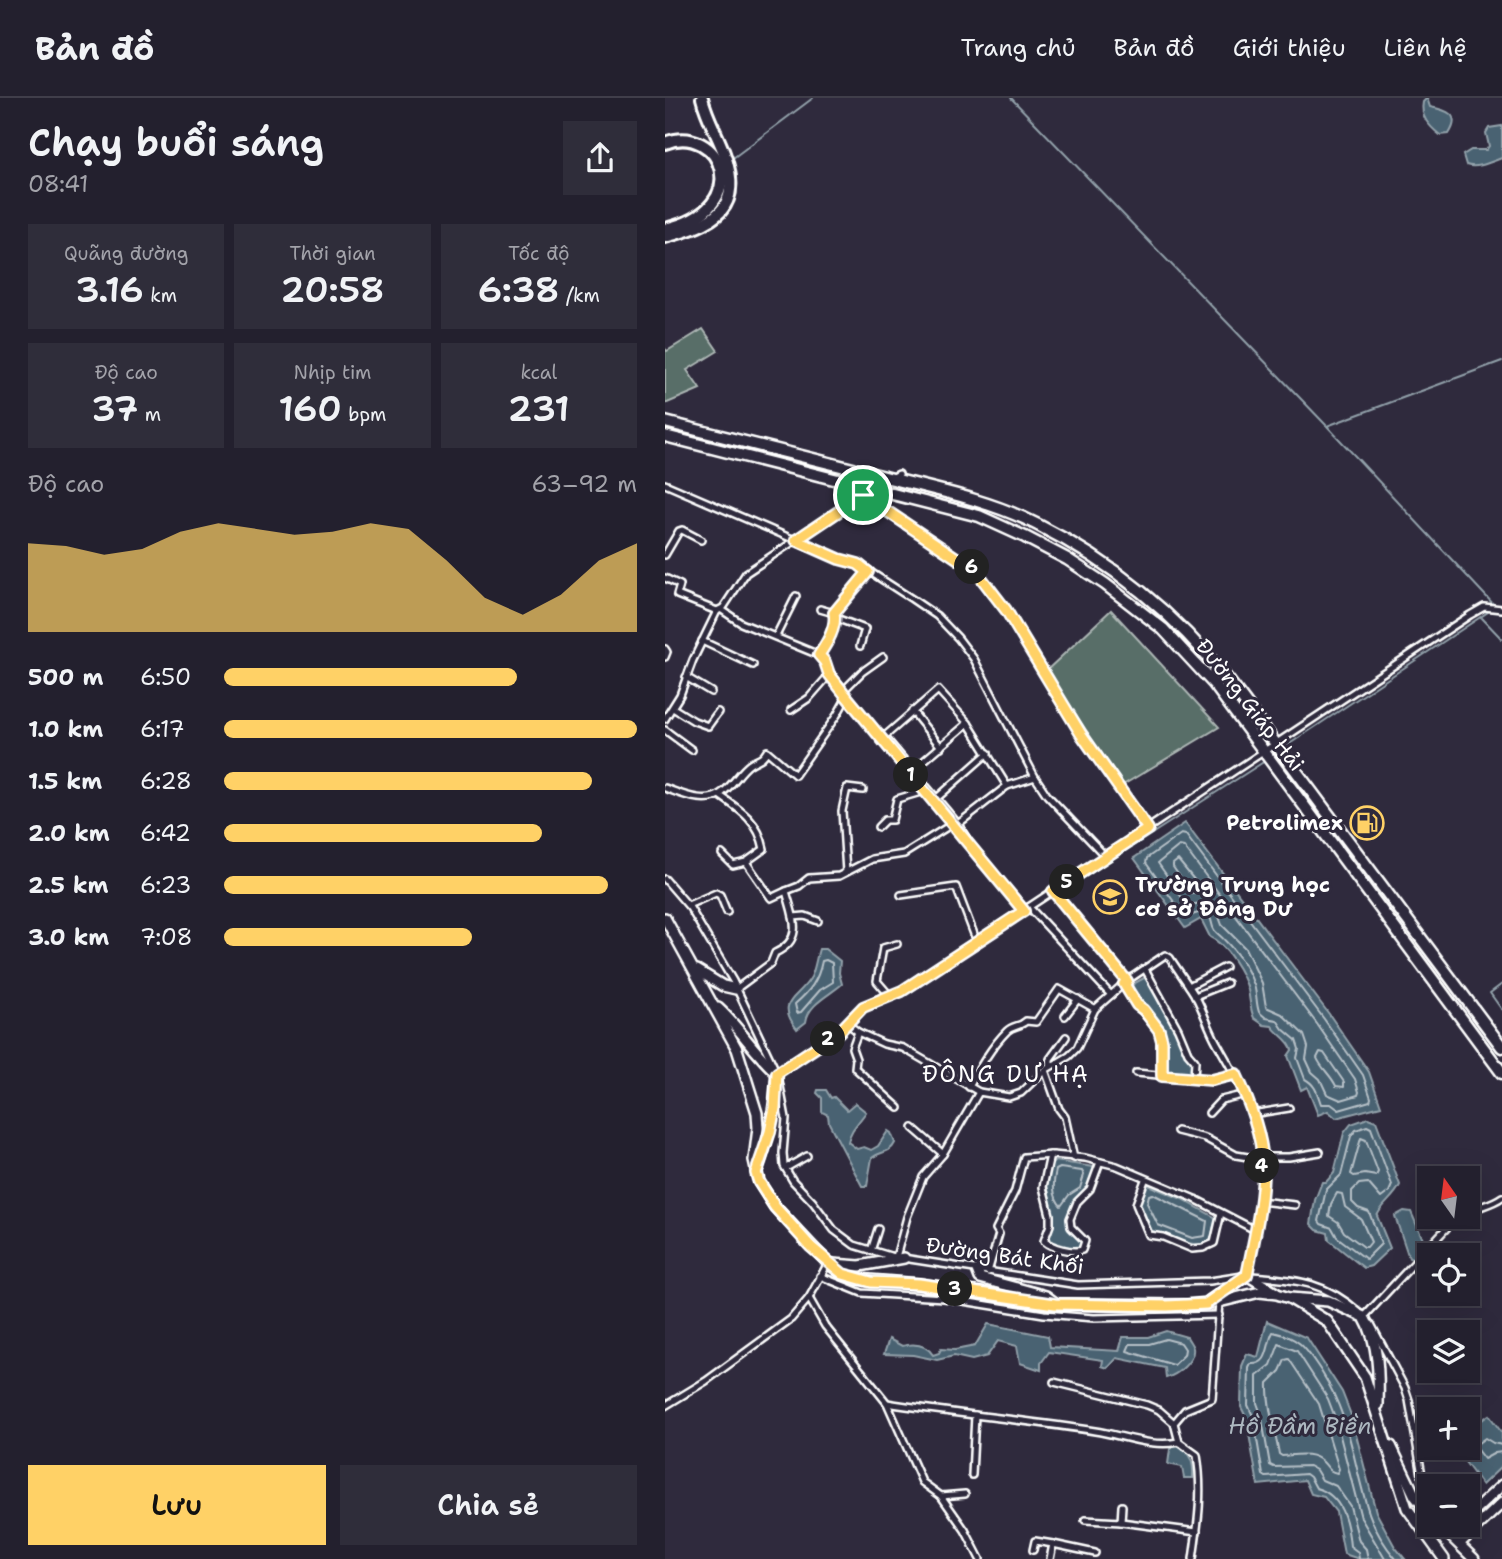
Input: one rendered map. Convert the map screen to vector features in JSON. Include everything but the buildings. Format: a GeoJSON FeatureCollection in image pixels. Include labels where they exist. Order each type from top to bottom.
{"type":"FeatureCollection","features":[{"type":"Feature","properties":{"kind":"highway"},"geometry":{"type":"LineString","coordinates":[[665,237],[694,229],[715,219],[731,190],[731,174],[702,98]]}},
{"type":"Feature","properties":{"kind":"highway"},"geometry":{"type":"LineString","coordinates":[[665,143],[686,139],[705,147],[716,159],[722,181],[717,199],[705,213],[665,229]]}},
{"type":"Feature","properties":{"kind":"highway","name":"Đường Giáp Hải"},"geometry":{"type":"LineString","coordinates":[[665,422],[895,476],[1015,514],[1092,556],[1140,590],[1202,647],[1502,1047]]}},
{"type":"Feature","properties":{"kind":"highway","name":"Đường Giáp Hải"},"geometry":{"type":"LineString","coordinates":[[665,436],[979,516],[1067,559],[1105,584],[1172,638],[1214,684],[1502,1073]]}},
{"type":"Feature","properties":{"kind":"main road"},"geometry":{"type":"LineString","coordinates":[[665,918],[737,1049],[755,1100],[758,1128],[754,1160],[759,1182],[775,1207],[828,1263],[843,1274],[857,1279],[919,1284],[1055,1304],[1206,1304],[1251,1293],[1328,1301],[1364,1317],[1373,1336],[1377,1364],[1378,1414]]}},
{"type":"Feature","properties":{"kind":"main road"},"geometry":{"type":"LineString","coordinates":[[695,970],[723,986],[736,989]]}},
{"type":"Feature","properties":{"kind":"main road"},"geometry":{"type":"LineString","coordinates":[[712,1002],[731,1019],[766,1064],[777,1073],[775,1108],[770,1132],[756,1173]]}},
{"type":"Feature","properties":{"kind":"main road"},"geometry":{"type":"LineString","coordinates":[[828,1263],[860,1266],[900,1257]]}},
{"type":"Feature","properties":{"kind":"main road"},"geometry":{"type":"LineString","coordinates":[[977,1270],[980,1278],[1046,1296],[1055,1304]]}},
{"type":"Feature","properties":{"kind":"main road"},"geometry":{"type":"LineString","coordinates":[[1206,1304],[1247,1275],[1327,1321],[1365,1377],[1406,1508],[1444,1559]]}},
{"type":"Feature","properties":{"kind":"main road"},"geometry":{"type":"LineString","coordinates":[[1381,1426],[1417,1499]]}},
{"type":"Feature","properties":{"kind":"main road"},"geometry":{"type":"LineString","coordinates":[[1480,1506],[1502,1485]]}},
{"type":"Feature","properties":{"kind":"main road"},"geometry":{"type":"LineString","coordinates":[[1459,1545],[1502,1503]]}},
{"type":"Feature","properties":{"kind":"main road"},"geometry":{"type":"LineString","coordinates":[[1452,1537],[1474,1559]]}},
{"type":"Feature","properties":{"kind":"street"},"geometry":{"type":"LineString","coordinates":[[665,719],[673,708],[702,641],[746,573],[895,476]]}},
{"type":"Feature","properties":{"kind":"street"},"geometry":{"type":"LineString","coordinates":[[665,484],[839,559],[858,564],[937,616],[974,659],[998,700],[1035,777],[1057,807],[1106,856]]}},
{"type":"Feature","properties":{"kind":"street"},"geometry":{"type":"LineString","coordinates":[[863,495],[976,571],[1006,610],[1081,734],[1148,829]]}},
{"type":"Feature","properties":{"kind":"street"},"geometry":{"type":"LineString","coordinates":[[665,555],[679,531],[701,540]]}},
{"type":"Feature","properties":{"kind":"street"},"geometry":{"type":"LineString","coordinates":[[819,655],[827,642],[835,616],[868,572]]}},
{"type":"Feature","properties":{"kind":"street"},"geometry":{"type":"LineString","coordinates":[[665,578],[680,585],[677,595],[720,610],[740,623],[819,655],[829,674],[874,730],[955,824]]}},
{"type":"Feature","properties":{"kind":"street"},"geometry":{"type":"LineString","coordinates":[[776,636],[796,596]]}},
{"type":"Feature","properties":{"kind":"street"},"geometry":{"type":"LineString","coordinates":[[777,1073],[839,1032],[863,1007],[902,991],[1484,607],[1502,609]]}},
{"type":"Feature","properties":{"kind":"street"},"geometry":{"type":"LineString","coordinates":[[820,609],[865,629],[860,646]]}},
{"type":"Feature","properties":{"kind":"street"},"geometry":{"type":"LineString","coordinates":[[702,641],[753,665]]}},
{"type":"Feature","properties":{"kind":"street"},"geometry":{"type":"LineString","coordinates":[[665,649],[665,657]]}},
{"type":"Feature","properties":{"kind":"street"},"geometry":{"type":"LineString","coordinates":[[665,788],[688,798],[719,795],[751,764],[761,760],[767,751],[795,775],[837,715],[845,693],[862,673],[883,657]]}},
{"type":"Feature","properties":{"kind":"street"},"geometry":{"type":"LineString","coordinates":[[791,710],[809,698],[829,674]]}},
{"type":"Feature","properties":{"kind":"street"},"geometry":{"type":"LineString","coordinates":[[686,677],[711,692]]}},
{"type":"Feature","properties":{"kind":"street"},"geometry":{"type":"LineString","coordinates":[[885,736],[938,690],[968,723],[1007,786]]}},
{"type":"Feature","properties":{"kind":"street"},"geometry":{"type":"LineString","coordinates":[[673,708],[708,726],[718,712]]}},
{"type":"Feature","properties":{"kind":"street"},"geometry":{"type":"LineString","coordinates":[[912,712],[941,747]]}},
{"type":"Feature","properties":{"kind":"street"},"geometry":{"type":"LineString","coordinates":[[913,770],[968,723]]}},
{"type":"Feature","properties":{"kind":"street"},"geometry":{"type":"LineString","coordinates":[[665,730],[692,750]]}},
{"type":"Feature","properties":{"kind":"street"},"geometry":{"type":"LineString","coordinates":[[874,730],[885,736],[937,798],[969,845],[1026,909],[1111,995]]}},
{"type":"Feature","properties":{"kind":"street"},"geometry":{"type":"LineString","coordinates":[[937,798],[988,753]]}},
{"type":"Feature","properties":{"kind":"street"},"geometry":{"type":"LineString","coordinates":[[746,862],[771,898],[799,886],[809,878],[839,876],[872,859],[904,854],[955,824],[1007,786],[1035,777]]}},
{"type":"Feature","properties":{"kind":"street"},"geometry":{"type":"LineString","coordinates":[[846,872],[843,803],[848,788],[863,790]]}},
{"type":"Feature","properties":{"kind":"street"},"geometry":{"type":"LineString","coordinates":[[878,827],[885,820],[892,820],[897,799],[925,791]]}},
{"type":"Feature","properties":{"kind":"street"},"geometry":{"type":"LineString","coordinates":[[719,795],[752,821],[761,834],[764,849],[746,862],[732,864],[722,854]]}},
{"type":"Feature","properties":{"kind":"street"},"geometry":{"type":"LineString","coordinates":[[665,879],[688,905],[736,989],[777,1073],[786,1118],[783,1153],[786,1168],[807,1156]]}},
{"type":"Feature","properties":{"kind":"street"},"geometry":{"type":"LineString","coordinates":[[901,895],[955,887],[977,942]]}},
{"type":"Feature","properties":{"kind":"street"},"geometry":{"type":"LineString","coordinates":[[736,989],[771,963],[775,953],[786,948],[795,934],[786,891]]}},
{"type":"Feature","properties":{"kind":"street"},"geometry":{"type":"LineString","coordinates":[[1053,891],[1126,982],[1137,1005],[1159,1030],[1162,1041],[1162,1076]]}},
{"type":"Feature","properties":{"kind":"street"},"geometry":{"type":"LineString","coordinates":[[688,905],[716,893],[720,895],[727,912]]}},
{"type":"Feature","properties":{"kind":"street"},"geometry":{"type":"LineString","coordinates":[[793,917],[805,916],[818,921]]}},
{"type":"Feature","properties":{"kind":"street"},"geometry":{"type":"LineString","coordinates":[[890,996],[877,981],[878,965],[884,948],[897,944]]}},
{"type":"Feature","properties":{"kind":"street"},"geometry":{"type":"LineString","coordinates":[[847,1023],[858,1032],[884,1044],[903,1048],[979,1093],[1009,1097],[1021,1093],[1048,1068],[1069,1056],[1077,1048],[1095,1009],[1126,982],[1165,955],[1170,958],[1195,996],[1216,1041],[1246,1094],[1252,1114],[1262,1156],[1260,1201],[1247,1275]]}},
{"type":"Feature","properties":{"kind":"street"},"geometry":{"type":"LineString","coordinates":[[1189,986],[1225,967]]}},
{"type":"Feature","properties":{"kind":"street"},"geometry":{"type":"LineString","coordinates":[[1145,969],[1178,1029],[1188,1054],[1195,1061],[1194,1079]]}},
{"type":"Feature","properties":{"kind":"street"},"geometry":{"type":"LineString","coordinates":[[1195,996],[1227,983]]}},
{"type":"Feature","properties":{"kind":"street"},"geometry":{"type":"LineString","coordinates":[[969,1087],[987,1055],[1010,1028],[1020,1026],[1026,1021],[1035,1022],[1059,989],[1095,1009]]}},
{"type":"Feature","properties":{"kind":"street"},"geometry":{"type":"LineString","coordinates":[[1065,1016],[1077,999]]}},
{"type":"Feature","properties":{"kind":"street"},"geometry":{"type":"LineString","coordinates":[[858,1032],[852,1048],[856,1059],[855,1068],[899,1108]]}},
{"type":"Feature","properties":{"kind":"street"},"geometry":{"type":"LineString","coordinates":[[1066,1037],[1050,1059],[1048,1068],[1059,1109],[1065,1116],[1074,1158]]}},
{"type":"Feature","properties":{"kind":"street"},"geometry":{"type":"LineString","coordinates":[[903,1048],[908,1040]]}},
{"type":"Feature","properties":{"kind":"street"},"geometry":{"type":"LineString","coordinates":[[1136,1073],[1217,1080],[1236,1074]]}},
{"type":"Feature","properties":{"kind":"street"},"geometry":{"type":"LineString","coordinates":[[900,1257],[907,1217],[923,1177],[943,1154],[979,1093]]}},
{"type":"Feature","properties":{"kind":"street"},"geometry":{"type":"LineString","coordinates":[[1209,1113],[1221,1100],[1246,1094]]}},
{"type":"Feature","properties":{"kind":"street"},"geometry":{"type":"LineString","coordinates":[[1252,1114],[1289,1108]]}},
{"type":"Feature","properties":{"kind":"street"},"geometry":{"type":"LineString","coordinates":[[913,1128],[943,1154]]}},
{"type":"Feature","properties":{"kind":"street"},"geometry":{"type":"LineString","coordinates":[[1177,1131],[1205,1138],[1236,1155],[1248,1157],[1289,1157],[1320,1152]]}},
{"type":"Feature","properties":{"kind":"street"},"geometry":{"type":"LineString","coordinates":[[1051,1155],[1043,1184],[1050,1223],[1044,1241],[1076,1252],[1082,1250],[1085,1241],[1073,1228],[1070,1219],[1077,1202],[1090,1189],[1100,1162]]}},
{"type":"Feature","properties":{"kind":"street"},"geometry":{"type":"LineString","coordinates":[[988,1272],[999,1234],[996,1229],[1015,1191],[1024,1157],[1051,1155],[1117,1166],[1195,1199],[1255,1230]]}},
{"type":"Feature","properties":{"kind":"street","name":"Đường Bát Khối"},"geometry":{"type":"LineString","coordinates":[[786,1168],[793,1181],[834,1230],[853,1245],[871,1251],[1050,1282],[1107,1285],[1222,1280],[1247,1275],[1297,1281],[1330,1290],[1341,1296],[1375,1329],[1405,1388],[1413,1413],[1422,1474]]}},
{"type":"Feature","properties":{"kind":"street"},"geometry":{"type":"LineString","coordinates":[[1145,1180],[1136,1206],[1151,1236],[1163,1237],[1192,1249],[1209,1246],[1215,1240],[1221,1213]]}},
{"type":"Feature","properties":{"kind":"street"},"geometry":{"type":"LineString","coordinates":[[1481,1207],[1502,1197]]}},
{"type":"Feature","properties":{"kind":"street"},"geometry":{"type":"LineString","coordinates":[[1260,1201],[1295,1205]]}},
{"type":"Feature","properties":{"kind":"street"},"geometry":{"type":"LineString","coordinates":[[871,1251],[878,1229]]}},
{"type":"Feature","properties":{"kind":"street"},"geometry":{"type":"LineString","coordinates":[[1364,1317],[1446,1229]]}},
{"type":"Feature","properties":{"kind":"street"},"geometry":{"type":"LineString","coordinates":[[665,1406],[706,1381],[791,1319],[809,1298],[828,1263]]}},
{"type":"Feature","properties":{"kind":"street"},"geometry":{"type":"LineString","coordinates":[[820,1276],[862,1293],[944,1298],[1044,1314],[1094,1318],[1219,1315]]}},
{"type":"Feature","properties":{"kind":"street"},"geometry":{"type":"LineString","coordinates":[[809,1298],[825,1326],[887,1403],[922,1482],[941,1496],[965,1530],[980,1559]]}},
{"type":"Feature","properties":{"kind":"street"},"geometry":{"type":"LineString","coordinates":[[1174,1423],[1185,1410],[1212,1399],[1219,1302]]}},
{"type":"Feature","properties":{"kind":"street"},"geometry":{"type":"LineString","coordinates":[[1054,1382],[1147,1405],[1159,1410],[1174,1423],[1179,1442],[1196,1455],[1198,1462],[1201,1502],[1193,1559]]}},
{"type":"Feature","properties":{"kind":"street"},"geometry":{"type":"LineString","coordinates":[[887,1403],[1097,1431],[1153,1443],[1179,1442]]}},
{"type":"Feature","properties":{"kind":"street"},"geometry":{"type":"LineString","coordinates":[[972,1475],[975,1415]]}},
{"type":"Feature","properties":{"kind":"street"},"geometry":{"type":"LineString","coordinates":[[941,1496],[965,1494]]}},
{"type":"Feature","properties":{"kind":"street"},"geometry":{"type":"LineString","coordinates":[[1121,1522],[1122,1506]]}},
{"type":"Feature","properties":{"kind":"street"},"geometry":{"type":"LineString","coordinates":[[1085,1520],[1197,1532]]}},
{"type":"Feature","properties":{"kind":"street"},"geometry":{"type":"LineString","coordinates":[[1033,1550],[1035,1541],[1095,1553]]}},
{"type":"Feature","properties":{"kind":"street"},"geometry":{"type":"LineString","coordinates":[[1050,1559],[1053,1544]]}},
{"type":"Feature","properties":{"kind":"green space"},"geometry":{"type":"Polygon","coordinates":[[[703,329],[718,351],[687,370],[700,389],[665,404],[665,349],[667,351],[703,329]]]}},
{"type":"Feature","properties":{"kind":"green space"},"geometry":{"type":"Polygon","coordinates":[[[1111,610],[1219,727],[1123,785],[1046,671],[1111,610]]]}},
{"type":"Feature","properties":{"kind":"water"},"geometry":{"type":"Polygon","coordinates":[[[1427,98],[1430,107],[1453,117],[1453,127],[1449,134],[1440,135],[1426,121],[1422,107],[1427,98]]]}},
{"type":"Feature","properties":{"kind":"water"},"geometry":{"type":"Polygon","coordinates":[[[1502,126],[1502,158],[1479,166],[1466,165],[1463,155],[1471,150],[1486,150],[1489,146],[1486,133],[1489,128],[1502,126]]]}},
{"type":"Feature","properties":{"kind":"water"},"geometry":{"type":"Polygon","coordinates":[[[1185,823],[1329,1014],[1369,1072],[1381,1106],[1336,1118],[1328,1111],[1318,1115],[1307,1087],[1301,1090],[1288,1056],[1292,1050],[1289,1043],[1272,1026],[1264,1025],[1254,1018],[1246,983],[1233,960],[1222,946],[1210,937],[1201,919],[1185,928],[1134,858],[1185,823]]]}},
{"type":"Feature","properties":{"kind":"water"},"geometry":{"type":"Polygon","coordinates":[[[819,949],[825,949],[840,961],[842,984],[815,1005],[806,1022],[797,1029],[788,1012],[788,1006],[811,977],[819,949]]]}},
{"type":"Feature","properties":{"kind":"water"},"geometry":{"type":"Polygon","coordinates":[[[1144,978],[1148,980],[1181,1040],[1185,1054],[1193,1061],[1192,1072],[1188,1075],[1166,1072],[1163,1032],[1131,989],[1133,984],[1144,978]]]}},
{"type":"Feature","properties":{"kind":"water"},"geometry":{"type":"Polygon","coordinates":[[[818,1090],[826,1090],[831,1098],[834,1097],[847,1110],[855,1103],[866,1112],[848,1142],[857,1149],[864,1147],[871,1150],[878,1146],[888,1131],[891,1133],[895,1143],[890,1149],[872,1158],[867,1186],[862,1186],[829,1123],[828,1115],[822,1112],[822,1098],[817,1093],[818,1090]]]}},
{"type":"Feature","properties":{"kind":"water"},"geometry":{"type":"Polygon","coordinates":[[[1368,1118],[1376,1121],[1400,1185],[1377,1216],[1390,1248],[1371,1266],[1364,1268],[1329,1240],[1328,1233],[1317,1230],[1311,1224],[1315,1200],[1322,1182],[1326,1182],[1334,1173],[1344,1133],[1351,1124],[1368,1118]]]}},
{"type":"Feature","properties":{"kind":"water"},"geometry":{"type":"Polygon","coordinates":[[[1055,1161],[1094,1167],[1087,1189],[1074,1200],[1067,1219],[1068,1228],[1082,1241],[1080,1249],[1047,1240],[1053,1212],[1047,1174],[1055,1161]]]}},
{"type":"Feature","properties":{"kind":"water"},"geometry":{"type":"Polygon","coordinates":[[[1145,1186],[1182,1199],[1216,1218],[1210,1242],[1188,1243],[1152,1231],[1139,1202],[1145,1186]]]}},
{"type":"Feature","properties":{"kind":"water"},"geometry":{"type":"Polygon","coordinates":[[[1404,1211],[1411,1212],[1425,1243],[1417,1243],[1417,1255],[1414,1259],[1409,1258],[1395,1216],[1404,1211]]]}},
{"type":"Feature","properties":{"kind":"water","name":"Hồ Đầm Biền"},"geometry":{"type":"Polygon","coordinates":[[[1267,1321],[1307,1338],[1342,1392],[1351,1415],[1376,1512],[1395,1547],[1405,1559],[1359,1559],[1344,1554],[1336,1512],[1324,1497],[1311,1494],[1305,1480],[1258,1485],[1246,1417],[1241,1407],[1242,1366],[1247,1354],[1258,1357],[1267,1321]]]}},
{"type":"Feature","properties":{"kind":"water"},"geometry":{"type":"Polygon","coordinates":[[[988,1324],[1048,1336],[1050,1347],[1119,1351],[1123,1337],[1148,1337],[1166,1331],[1187,1337],[1193,1347],[1193,1353],[1184,1367],[1166,1378],[1165,1368],[1117,1358],[1108,1368],[1102,1366],[1103,1360],[1049,1352],[1041,1363],[1041,1370],[1020,1363],[1017,1346],[998,1341],[987,1356],[972,1360],[954,1356],[937,1360],[913,1355],[884,1354],[889,1339],[902,1346],[923,1347],[933,1355],[941,1349],[955,1350],[975,1346],[988,1324]]]}},
{"type":"Feature","properties":{"kind":"water"},"geometry":{"type":"Polygon","coordinates":[[[1489,1415],[1502,1433],[1502,1466],[1482,1485],[1480,1474],[1474,1474],[1464,1460],[1480,1460],[1480,1421],[1489,1415]]]}},
{"type":"Feature","properties":{"kind":"water"},"geometry":{"type":"Polygon","coordinates":[[[1178,1444],[1191,1459],[1193,1478],[1184,1478],[1182,1467],[1168,1464],[1170,1449],[1178,1444]]]}},
{"type":"Feature","properties":{"kind":"waterway"},"geometry":{"type":"LineString","coordinates":[[733,158],[813,98]]}},
{"type":"Feature","properties":{"kind":"waterway"},"geometry":{"type":"LineString","coordinates":[[1011,98],[1326,425]]}},
{"type":"Feature","properties":{"kind":"waterway"},"geometry":{"type":"LineString","coordinates":[[1496,607],[1327,426],[1502,361]]}},
{"type":"Feature","properties":{"kind":"waterway"},"geometry":{"type":"LineString","coordinates":[[1285,747],[1491,610]]}},
{"type":"Feature","properties":{"kind":"waterway"},"geometry":{"type":"LineString","coordinates":[[1482,618],[1502,639]]}},
{"type":"Feature","properties":{"kind":"waterway"},"geometry":{"type":"LineString","coordinates":[[1063,891],[1265,761]]}},
{"type":"Feature","properties":{"kind":"waterway"},"geometry":{"type":"LineString","coordinates":[[1502,984],[1490,993],[1502,1010]]}},
{"type":"Feature","properties":{"kind":"place","name":"Petrolimex"},"geometry":{"type":"Point","coordinates":[1367,823]}},
{"type":"Feature","properties":{"kind":"place","name":"Trường Trung học cơ sở Đông Dư"},"geometry":{"type":"Point","coordinates":[1110,897]}},
{"type":"Feature","properties":{"kind":"district","name":"ĐÔNG DƯ HẠ"},"geometry":{"type":"Point","coordinates":[1006,1074]}},
{"type":"Feature","properties":{"kind":"route"},"geometry":{"type":"LineString","coordinates":[[863,495],[976,571],[1006,610],[1081,734],[1148,829],[1053,891],[1127,981],[1124,984],[1135,1002],[1159,1030],[1162,1041],[1162,1076],[1212,1080],[1236,1074],[1249,1100],[1263,1161],[1247,1275],[1206,1304],[1055,1304],[919,1284],[857,1279],[843,1274],[811,1247],[775,1207],[759,1182],[756,1173],[770,1132],[775,1108],[777,1073],[839,1032],[863,1007],[902,991],[1024,911],[847,697],[829,674],[819,655],[836,618],[834,613],[868,572],[858,564],[839,559],[796,540],[863,495]]}}]}
